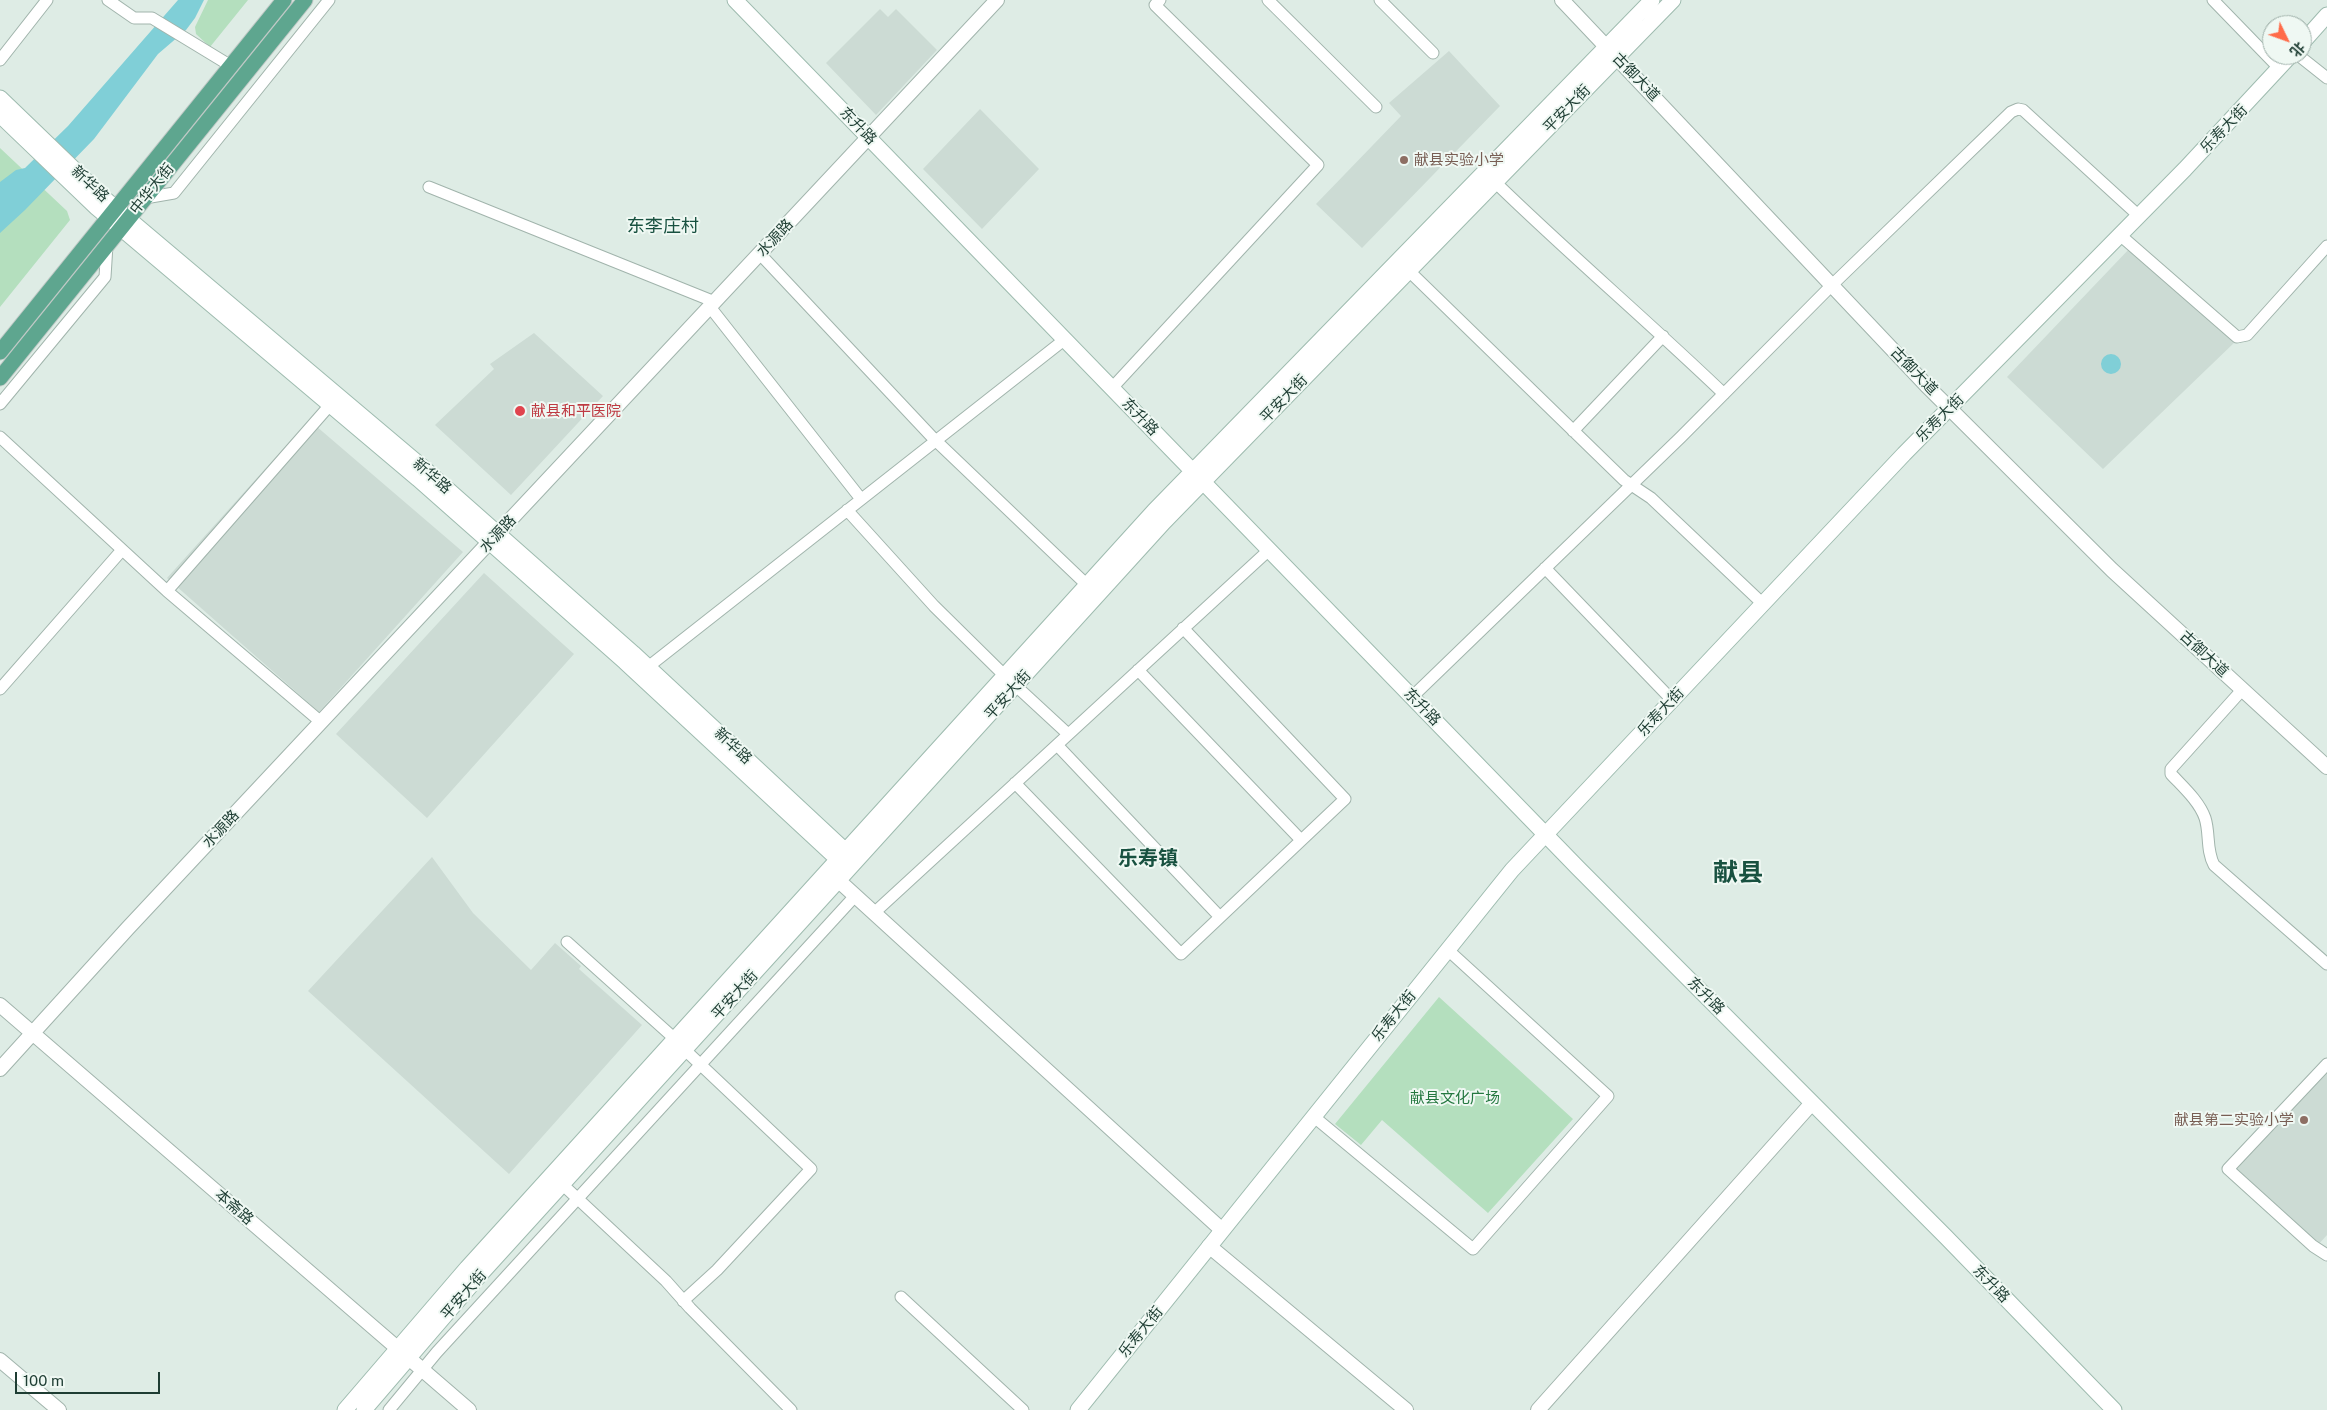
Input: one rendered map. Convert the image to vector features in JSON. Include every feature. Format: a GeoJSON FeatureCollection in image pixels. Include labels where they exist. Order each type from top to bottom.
{"type":"FeatureCollection","features":[{"type":"Feature","properties":{"kind":"main road","name":"中华大街"},"geometry":{"type":"LineString","coordinates":[[0,352],[284,0]]}},
{"type":"Feature","properties":{"kind":"main road","name":"中华大街"},"geometry":{"type":"LineString","coordinates":[[0,378],[305,0]]}},
{"type":"Feature","properties":{"kind":"main road","name":"东升路"},"geometry":{"type":"LineString","coordinates":[[735,0],[1412,697],[2114,1410]]}},
{"type":"Feature","properties":{"kind":"main road","name":"平安大街"},"geometry":{"type":"LineString","coordinates":[[1010,681],[1087,585],[1409,271],[1496,183],[1612,52],[1652,0]]}},
{"type":"Feature","properties":{"kind":"main road","name":"平安大街"},"geometry":{"type":"LineString","coordinates":[[364,1410],[403,1353],[467,1268],[680,1045],[1198,477],[1612,52],[1673,0]]}},
{"type":"Feature","properties":{"kind":"main road"},"geometry":{"type":"LineString","coordinates":[[2312,32],[2327,15]]}},
{"type":"Feature","properties":{"kind":"main road","name":"乐寿大街"},"geometry":{"type":"LineString","coordinates":[[1078,1410],[1512,870],[1950,408],[2239,114],[2282,65]]}},
{"type":"Feature","properties":{"kind":"main road","name":"新华路"},"geometry":{"type":"LineString","coordinates":[[0,98],[112,213]]}},
{"type":"Feature","properties":{"kind":"main road","name":"新华路"},"geometry":{"type":"LineString","coordinates":[[0,115],[112,213],[648,667],[846,865]]}},
{"type":"Feature","properties":{"kind":"main road","name":"新华路"},"geometry":{"type":"LineString","coordinates":[[124,223],[330,405],[494,538],[625,662],[846,865]]}},
{"type":"Feature","properties":{"kind":"main road","name":"平安大街"},"geometry":{"type":"LineString","coordinates":[[345,1410],[403,1353],[563,1185],[680,1045],[846,865]]}},
{"type":"Feature","properties":{"kind":"street"},"geometry":{"type":"LineString","coordinates":[[0,60],[47,0]]}},
{"type":"Feature","properties":{"kind":"street"},"geometry":{"type":"LineString","coordinates":[[108,0],[134,18],[152,18],[231,66]]}},
{"type":"Feature","properties":{"kind":"street"},"geometry":{"type":"LineString","coordinates":[[145,198],[174,193],[329,0]]}},
{"type":"Feature","properties":{"kind":"street","name":"水源路"},"geometry":{"type":"LineString","coordinates":[[0,1069],[321,722],[997,0]]}},
{"type":"Feature","properties":{"kind":"street"},"geometry":{"type":"LineString","coordinates":[[1112,388],[1318,165],[1155,5],[1160,0]]}},
{"type":"Feature","properties":{"kind":"street"},"geometry":{"type":"LineString","coordinates":[[1268,0],[1376,107]]}},
{"type":"Feature","properties":{"kind":"street"},"geometry":{"type":"LineString","coordinates":[[1380,0],[1434,53]]}},
{"type":"Feature","properties":{"kind":"street","name":"古御大道"},"geometry":{"type":"LineString","coordinates":[[1562,0],[1950,408],[2112,570],[2327,767]]}},
{"type":"Feature","properties":{"kind":"street"},"geometry":{"type":"LineString","coordinates":[[2214,0],[2279,68]]}},
{"type":"Feature","properties":{"kind":"street"},"geometry":{"type":"LineString","coordinates":[[2311,65],[2327,78]]}},
{"type":"Feature","properties":{"kind":"street"},"geometry":{"type":"LineString","coordinates":[[1412,697],[1632,485],[1832,285],[2011,112],[2018,109],[2023,110],[2139,216]]}},
{"type":"Feature","properties":{"kind":"street"},"geometry":{"type":"LineString","coordinates":[[1496,183],[1553,239],[1663,336],[1724,394]]}},
{"type":"Feature","properties":{"kind":"street"},"geometry":{"type":"LineString","coordinates":[[429,187],[713,305],[861,499]]}},
{"type":"Feature","properties":{"kind":"street"},"geometry":{"type":"LineString","coordinates":[[2120,235],[2237,336],[2247,335],[2327,246]]}},
{"type":"Feature","properties":{"kind":"street"},"geometry":{"type":"LineString","coordinates":[[0,404],[105,277],[107,245]]}},
{"type":"Feature","properties":{"kind":"street"},"geometry":{"type":"LineString","coordinates":[[760,254],[936,440],[1087,585]]}},
{"type":"Feature","properties":{"kind":"street"},"geometry":{"type":"LineString","coordinates":[[1409,271],[1624,480],[1652,498],[1763,604]]}},
{"type":"Feature","properties":{"kind":"street"},"geometry":{"type":"LineString","coordinates":[[1574,431],[1663,336]]}},
{"type":"Feature","properties":{"kind":"street"},"geometry":{"type":"LineString","coordinates":[[648,667],[1064,340]]}},
{"type":"Feature","properties":{"kind":"street"},"geometry":{"type":"LineString","coordinates":[[167,591],[330,405]]}},
{"type":"Feature","properties":{"kind":"street"},"geometry":{"type":"LineString","coordinates":[[0,437],[167,591],[321,722]]}},
{"type":"Feature","properties":{"kind":"street"},"geometry":{"type":"LineString","coordinates":[[847,510],[934,606],[1010,681],[1068,734]]}},
{"type":"Feature","properties":{"kind":"street"},"geometry":{"type":"LineString","coordinates":[[0,689],[122,550]]}},
{"type":"Feature","properties":{"kind":"street"},"geometry":{"type":"LineString","coordinates":[[874,913],[1269,550]]}},
{"type":"Feature","properties":{"kind":"street"},"geometry":{"type":"LineString","coordinates":[[1545,568],[1672,700]]}},
{"type":"Feature","properties":{"kind":"street"},"geometry":{"type":"LineString","coordinates":[[1015,783],[1181,954],[1344,799],[1183,628]]}},
{"type":"Feature","properties":{"kind":"street"},"geometry":{"type":"LineString","coordinates":[[1138,670],[1301,840]]}},
{"type":"Feature","properties":{"kind":"street"},"geometry":{"type":"LineString","coordinates":[[2242,690],[2171,769],[2171,774],[2199,806],[2206,820],[2210,857],[2214,865],[2327,964]]}},
{"type":"Feature","properties":{"kind":"street"},"geometry":{"type":"LineString","coordinates":[[1057,745],[1220,917]]}},
{"type":"Feature","properties":{"kind":"street"},"geometry":{"type":"LineString","coordinates":[[846,865],[855,896],[1222,1230]]}},
{"type":"Feature","properties":{"kind":"street"},"geometry":{"type":"LineString","coordinates":[[389,1410],[422,1370],[855,896]]}},
{"type":"Feature","properties":{"kind":"street"},"geometry":{"type":"LineString","coordinates":[[567,942],[680,1045],[811,1169],[717,1270],[684,1301]]}},
{"type":"Feature","properties":{"kind":"street"},"geometry":{"type":"LineString","coordinates":[[1313,1116],[1473,1249],[1608,1096],[1448,950]]}},
{"type":"Feature","properties":{"kind":"street","name":"本斋路"},"geometry":{"type":"LineString","coordinates":[[0,1005],[468,1410]]}},
{"type":"Feature","properties":{"kind":"street"},"geometry":{"type":"LineString","coordinates":[[2327,1064],[2228,1169],[2313,1246],[2327,1255]]}},
{"type":"Feature","properties":{"kind":"street"},"geometry":{"type":"LineString","coordinates":[[1542,1409],[1812,1103]]}},
{"type":"Feature","properties":{"kind":"street"},"geometry":{"type":"LineString","coordinates":[[563,1185],[666,1281],[791,1410]]}},
{"type":"Feature","properties":{"kind":"street"},"geometry":{"type":"LineString","coordinates":[[1209,1246],[1406,1410]]}},
{"type":"Feature","properties":{"kind":"street"},"geometry":{"type":"LineString","coordinates":[[901,1297],[1023,1410]]}},
{"type":"Feature","properties":{"kind":"street"},"geometry":{"type":"LineString","coordinates":[[0,1360],[58,1410]]}},
{"type":"Feature","properties":{"kind":"shaded area"},"geometry":{"type":"Polygon","coordinates":[[[880,9],[888,17],[896,9],[937,50],[876,115],[826,63],[880,9]]]}},
{"type":"Feature","properties":{"kind":"shaded area","name":"献县实验小学"},"geometry":{"type":"Polygon","coordinates":[[[1449,51],[1500,106],[1362,248],[1316,204],[1401,116],[1389,103],[1449,51]]]}},
{"type":"Feature","properties":{"kind":"shaded area"},"geometry":{"type":"Polygon","coordinates":[[[980,109],[1039,169],[982,229],[923,169],[980,109]]]}},
{"type":"Feature","properties":{"kind":"shaded area"},"geometry":{"type":"Polygon","coordinates":[[[2131,247],[2236,341],[2103,469],[2007,377],[2131,247]]]}},
{"type":"Feature","properties":{"kind":"shaded area","name":"献县和平医院"},"geometry":{"type":"Polygon","coordinates":[[[534,333],[603,396],[511,495],[435,425],[494,369],[490,364],[534,333]]]}},
{"type":"Feature","properties":{"kind":"shaded area"},"geometry":{"type":"Polygon","coordinates":[[[309,420],[463,552],[319,712],[167,578],[309,420]]]}},
{"type":"Feature","properties":{"kind":"shaded area"},"geometry":{"type":"Polygon","coordinates":[[[484,573],[574,654],[427,818],[336,734],[484,573]]]}},
{"type":"Feature","properties":{"kind":"shaded area"},"geometry":{"type":"Polygon","coordinates":[[[432,857],[473,913],[531,970],[555,943],[581,966],[579,969],[642,1025],[509,1174],[308,991],[432,857]]]}},
{"type":"Feature","properties":{"kind":"shaded area","name":"献县第二实验小学"},"geometry":{"type":"Polygon","coordinates":[[[2327,1070],[2327,1235],[2317,1246],[2235,1170],[2327,1070]]]}},
{"type":"Feature","properties":{"kind":"green space"},"geometry":{"type":"Polygon","coordinates":[[[208,0],[248,0],[210,47],[196,34],[195,27],[208,0]]]}},
{"type":"Feature","properties":{"kind":"green space"},"geometry":{"type":"Polygon","coordinates":[[[0,148],[67,211],[70,220],[0,307],[0,148]]]}},
{"type":"Feature","properties":{"kind":"green space","name":"献县文化广场"},"geometry":{"type":"Polygon","coordinates":[[[1439,997],[1573,1119],[1488,1213],[1382,1120],[1361,1145],[1335,1124],[1439,997]]]}},
{"type":"Feature","properties":{"kind":"water"},"geometry":{"type":"Polygon","coordinates":[[[178,0],[204,0],[195,18],[186,30],[158,54],[94,139],[0,233],[0,182],[16,170],[25,168],[68,126],[178,0]]]}},
{"type":"Feature","properties":{"kind":"water"},"geometry":{"type":"Polygon","coordinates":[[[2107,354],[2115,354],[2121,360],[2121,368],[2115,374],[2107,374],[2101,368],[2101,360],[2107,354]]]}},
{"type":"Feature","properties":{"kind":"place","name":"献县实验小学"},"geometry":{"type":"Point","coordinates":[1404,160]}},
{"type":"Feature","properties":{"kind":"place","name":"献县和平医院"},"geometry":{"type":"Point","coordinates":[520,411]}},
{"type":"Feature","properties":{"kind":"place","name":"献县第二实验小学"},"geometry":{"type":"Point","coordinates":[2304,1120]}},
{"type":"Feature","properties":{"kind":"district","name":"东李庄村"},"geometry":{"type":"Point","coordinates":[663,226]}},
{"type":"Feature","properties":{"kind":"district","name":"乐寿镇"},"geometry":{"type":"Point","coordinates":[1148,859]}},
{"type":"Feature","properties":{"kind":"district","name":"献县"},"geometry":{"type":"Point","coordinates":[1738,873]}}]}
